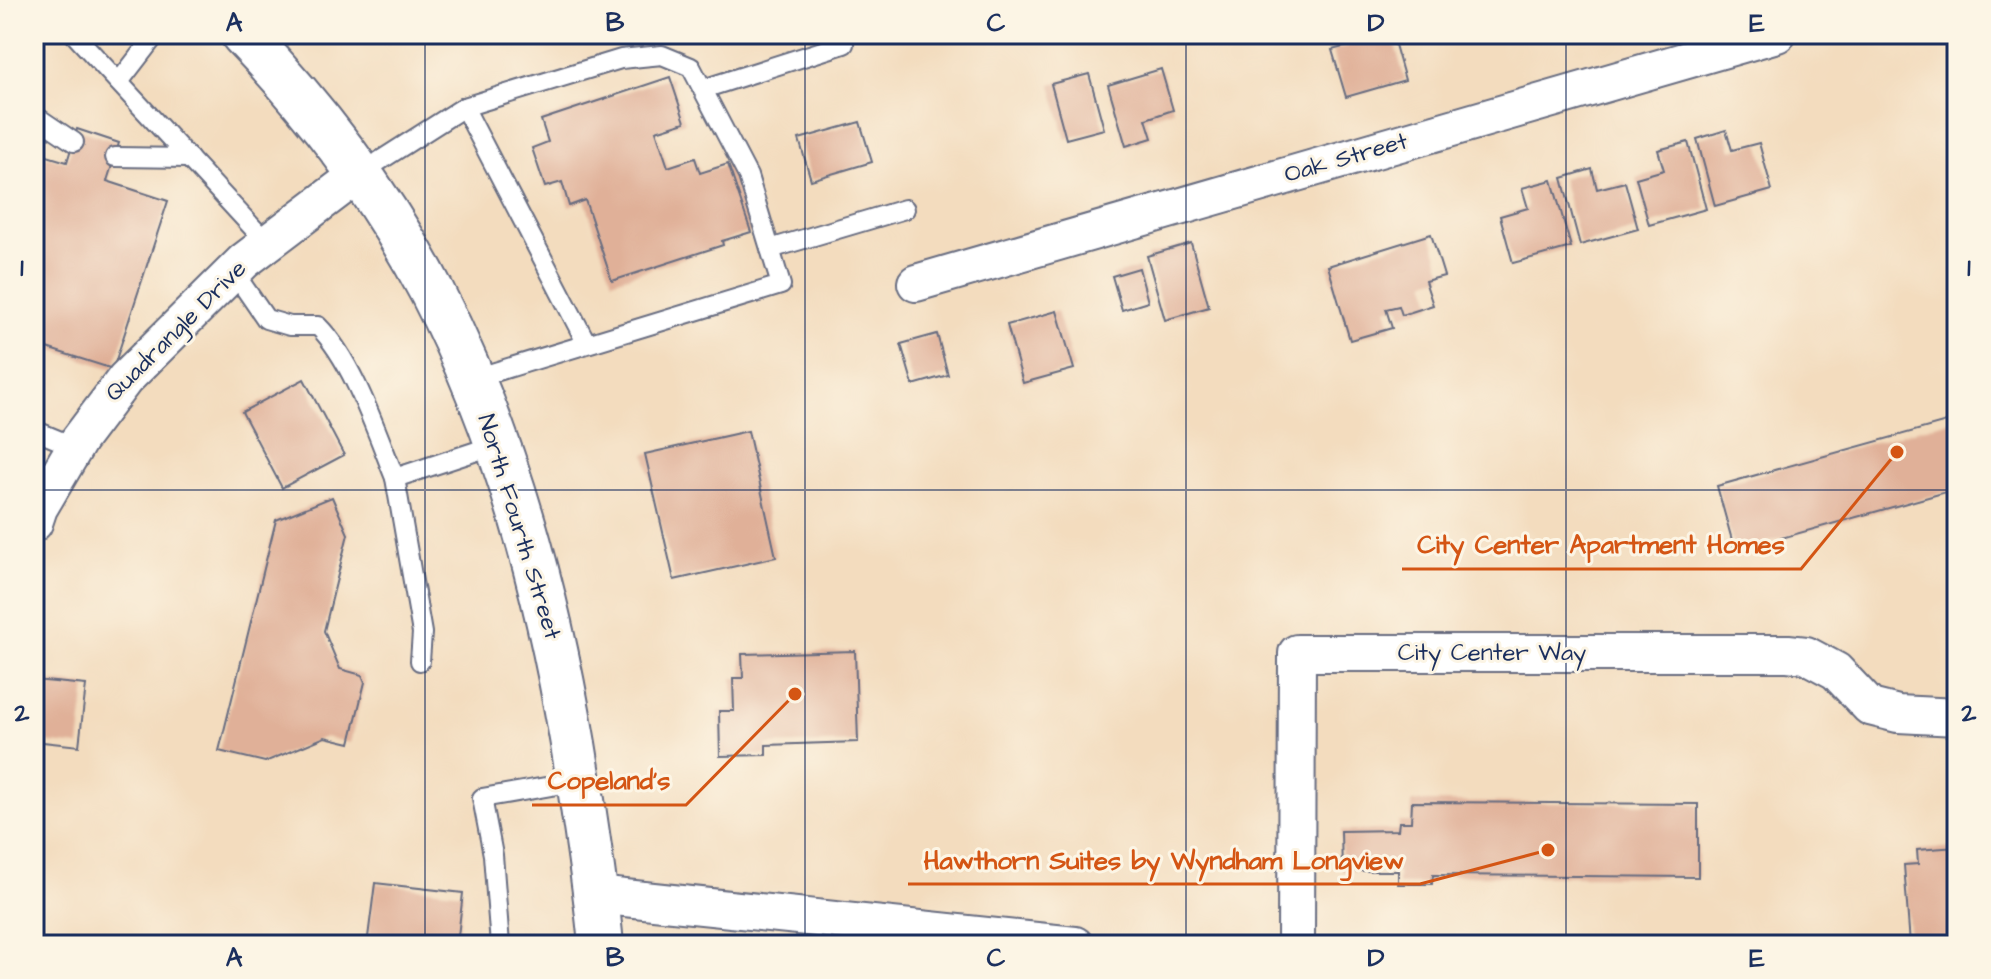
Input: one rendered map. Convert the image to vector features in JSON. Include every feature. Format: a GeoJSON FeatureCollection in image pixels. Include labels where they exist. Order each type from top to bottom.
{"type":"FeatureCollection","features":[{"type":"Feature","properties":{"kind":"main road","name":"North Fourth Street"},"geometry":{"type":"LineString","coordinates":[[243,34],[282,77],[359,174],[409,251],[472,379],[498,444],[551,629],[580,781],[601,945]]}},
{"type":"Feature","properties":{"kind":"street","name":"Oak Street"},"geometry":{"type":"LineString","coordinates":[[916,283],[1777,34]]}},
{"type":"Feature","properties":{"kind":"street","name":"Quadrangle Drive"},"geometry":{"type":"LineString","coordinates":[[36,512],[93,418],[125,379],[233,271],[359,174]]}},
{"type":"Feature","properties":{"kind":"street","name":"City Center Way"},"geometry":{"type":"LineString","coordinates":[[1296,945],[1297,653],[1788,653],[1806,655],[1836,671],[1870,707],[1898,714],[1957,717]]}},
{"type":"Feature","properties":{"kind":"street"},"geometry":{"type":"LineString","coordinates":[[596,895],[865,934],[1075,945]]}},
{"type":"Feature","properties":{"kind":"lane"},"geometry":{"type":"LineString","coordinates":[[74,34],[267,243]]}},
{"type":"Feature","properties":{"kind":"lane"},"geometry":{"type":"LineString","coordinates":[[119,82],[156,34]]}},
{"type":"Feature","properties":{"kind":"lane"},"geometry":{"type":"LineString","coordinates":[[703,89],[844,44]]}},
{"type":"Feature","properties":{"kind":"lane"},"geometry":{"type":"LineString","coordinates":[[359,174],[464,107],[621,59],[662,55],[691,67],[748,176],[781,285],[472,379]]}},
{"type":"Feature","properties":{"kind":"lane"},"geometry":{"type":"LineString","coordinates":[[464,107],[587,344]]}},
{"type":"Feature","properties":{"kind":"lane"},"geometry":{"type":"LineString","coordinates":[[34,115],[74,142]]}},
{"type":"Feature","properties":{"kind":"lane"},"geometry":{"type":"LineString","coordinates":[[115,157],[189,158]]}},
{"type":"Feature","properties":{"kind":"lane"},"geometry":{"type":"LineString","coordinates":[[770,249],[905,209]]}},
{"type":"Feature","properties":{"kind":"lane"},"geometry":{"type":"LineString","coordinates":[[233,271],[266,319],[290,326],[318,326],[333,342],[372,421],[395,478],[405,524],[422,633],[420,661]]}},
{"type":"Feature","properties":{"kind":"lane"},"geometry":{"type":"LineString","coordinates":[[34,430],[75,447]]}},
{"type":"Feature","properties":{"kind":"lane"},"geometry":{"type":"LineString","coordinates":[[395,478],[498,444]]}},
{"type":"Feature","properties":{"kind":"lane"},"geometry":{"type":"LineString","coordinates":[[500,945],[493,855],[482,798],[580,781]]}},
{"type":"Feature","properties":{"kind":"building"},"geometry":{"type":"Polygon","coordinates":[[[1392,34],[1405,80],[1346,97],[1332,50],[1392,34]]]}},
{"type":"Feature","properties":{"kind":"building"},"geometry":{"type":"Polygon","coordinates":[[[1161,69],[1173,110],[1146,119],[1152,138],[1126,146],[1108,85],[1161,69]]]}},
{"type":"Feature","properties":{"kind":"building"},"geometry":{"type":"Polygon","coordinates":[[[1089,74],[1104,129],[1066,139],[1051,84],[1089,74]]]}},
{"type":"Feature","properties":{"kind":"building"},"geometry":{"type":"Polygon","coordinates":[[[670,77],[685,122],[656,131],[668,167],[695,158],[700,173],[728,164],[751,232],[722,241],[723,245],[612,281],[585,200],[569,206],[562,182],[545,187],[532,148],[548,142],[541,120],[670,77]]]}},
{"type":"Feature","properties":{"kind":"building"},"geometry":{"type":"Polygon","coordinates":[[[860,122],[872,162],[811,180],[799,139],[860,122]]]}},
{"type":"Feature","properties":{"kind":"building"},"geometry":{"type":"Polygon","coordinates":[[[77,129],[119,143],[107,181],[168,201],[113,369],[34,344],[34,152],[67,162],[77,129]]]}},
{"type":"Feature","properties":{"kind":"building"},"geometry":{"type":"Polygon","coordinates":[[[1726,130],[1732,150],[1759,143],[1772,190],[1715,206],[1697,139],[1726,130]]]}},
{"type":"Feature","properties":{"kind":"building"},"geometry":{"type":"Polygon","coordinates":[[[1688,142],[1706,209],[1649,225],[1636,178],[1664,170],[1658,150],[1688,142]]]}},
{"type":"Feature","properties":{"kind":"building"},"geometry":{"type":"Polygon","coordinates":[[[1592,169],[1597,189],[1625,182],[1638,229],[1580,245],[1562,178],[1592,169]]]}},
{"type":"Feature","properties":{"kind":"building"},"geometry":{"type":"Polygon","coordinates":[[[1552,180],[1571,247],[1513,263],[1500,216],[1528,208],[1522,188],[1552,180]]]}},
{"type":"Feature","properties":{"kind":"building"},"geometry":{"type":"Polygon","coordinates":[[[1431,234],[1444,276],[1425,281],[1433,305],[1402,315],[1399,306],[1386,309],[1392,328],[1350,340],[1328,266],[1431,234]]]}},
{"type":"Feature","properties":{"kind":"building"},"geometry":{"type":"Polygon","coordinates":[[[1191,243],[1209,307],[1165,320],[1147,256],[1191,243]]]}},
{"type":"Feature","properties":{"kind":"building"},"geometry":{"type":"Polygon","coordinates":[[[1139,268],[1148,302],[1122,310],[1112,276],[1139,268]]]}},
{"type":"Feature","properties":{"kind":"building"},"geometry":{"type":"Polygon","coordinates":[[[1057,311],[1074,369],[1023,383],[1007,325],[1057,311]]]}},
{"type":"Feature","properties":{"kind":"building"},"geometry":{"type":"Polygon","coordinates":[[[937,334],[948,375],[913,385],[901,344],[937,334]]]}},
{"type":"Feature","properties":{"kind":"building"},"geometry":{"type":"Polygon","coordinates":[[[304,379],[344,455],[282,488],[242,412],[304,379]]]}},
{"type":"Feature","properties":{"kind":"building"},"geometry":{"type":"Polygon","coordinates":[[[1957,419],[1957,489],[1735,551],[1717,486],[1957,419]]]}},
{"type":"Feature","properties":{"kind":"building"},"geometry":{"type":"Polygon","coordinates":[[[748,431],[776,557],[674,580],[645,454],[748,431]]]}},
{"type":"Feature","properties":{"kind":"building"},"geometry":{"type":"Polygon","coordinates":[[[332,497],[348,534],[324,631],[340,669],[362,675],[365,682],[350,743],[325,737],[265,762],[219,751],[276,520],[332,497]]]}},
{"type":"Feature","properties":{"kind":"building"},"geometry":{"type":"Polygon","coordinates":[[[855,651],[858,742],[766,745],[766,755],[720,756],[719,711],[734,711],[733,678],[743,678],[742,654],[855,651]]]}},
{"type":"Feature","properties":{"kind":"building"},"geometry":{"type":"Polygon","coordinates":[[[34,680],[86,685],[79,746],[34,741],[34,680]]]}},
{"type":"Feature","properties":{"kind":"building"},"geometry":{"type":"Polygon","coordinates":[[[1412,802],[1698,804],[1698,877],[1433,875],[1432,884],[1398,884],[1398,871],[1342,871],[1341,831],[1398,830],[1399,822],[1411,822],[1412,802]]]}},
{"type":"Feature","properties":{"kind":"building"},"geometry":{"type":"Polygon","coordinates":[[[1957,847],[1957,941],[1910,944],[1904,865],[1918,864],[1917,850],[1957,847]]]}},
{"type":"Feature","properties":{"kind":"building"},"geometry":{"type":"Polygon","coordinates":[[[375,883],[463,893],[457,945],[367,945],[375,883]]]}},
{"type":"Feature","properties":{"kind":"place","name":"City Center Apartment Homes"},"geometry":{"type":"Point","coordinates":[1897,452]}},
{"type":"Feature","properties":{"kind":"place","name":"Copeland's"},"geometry":{"type":"Point","coordinates":[795,694]}},
{"type":"Feature","properties":{"kind":"place","name":"Hawthorn Suites by Wyndham Longview"},"geometry":{"type":"Point","coordinates":[1548,850]}}]}
